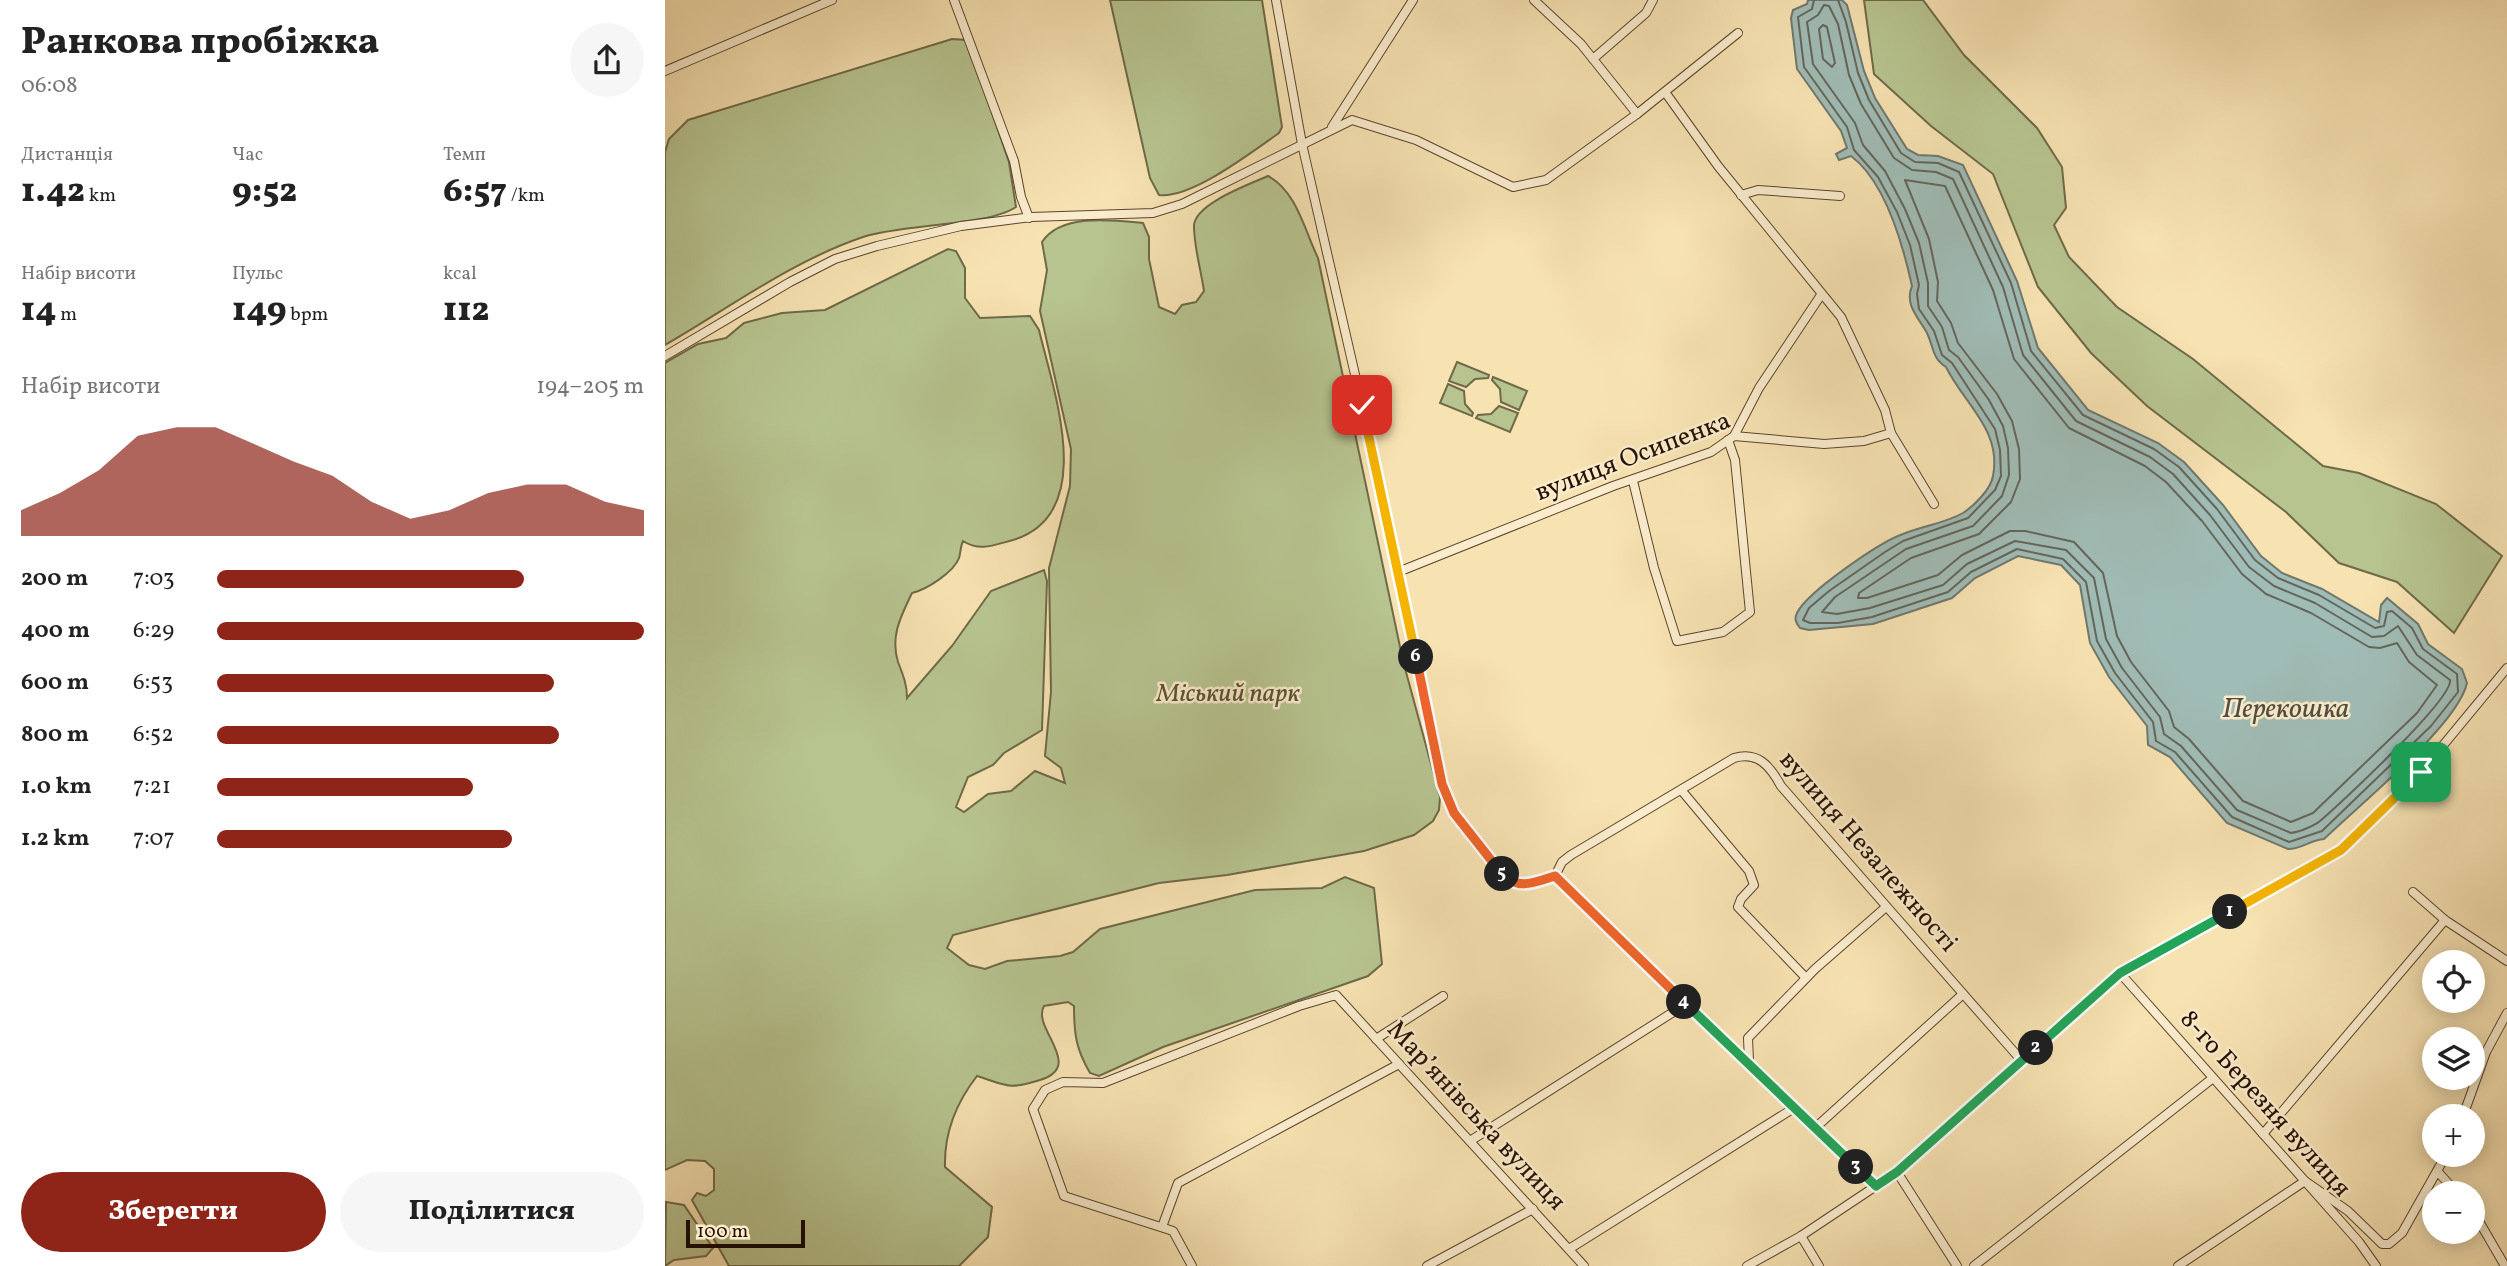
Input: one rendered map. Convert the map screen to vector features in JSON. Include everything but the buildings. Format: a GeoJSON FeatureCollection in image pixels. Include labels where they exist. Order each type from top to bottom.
{"type":"FeatureCollection","features":[{"type":"Feature","properties":{"kind":"street"},"geometry":{"type":"LineString","coordinates":[[954,0],[1014,161],[1021,197],[1029,218]]}},
{"type":"Feature","properties":{"kind":"street"},"geometry":{"type":"LineString","coordinates":[[1276,0],[1302,144],[1398,572],[1442,784],[1454,813],[1510,883],[1522,886],[1555,876],[1876,1186]]}},
{"type":"Feature","properties":{"kind":"street"},"geometry":{"type":"LineString","coordinates":[[1323,134],[1338,123],[1413,0]]}},
{"type":"Feature","properties":{"kind":"street"},"geometry":{"type":"LineString","coordinates":[[1534,0],[1593,59],[1637,114]]}},
{"type":"Feature","properties":{"kind":"street"},"geometry":{"type":"LineString","coordinates":[[1593,59],[1646,13],[1653,0]]}},
{"type":"Feature","properties":{"kind":"street"},"geometry":{"type":"LineString","coordinates":[[665,71],[826,1]]}},
{"type":"Feature","properties":{"kind":"street"},"geometry":{"type":"LineString","coordinates":[[665,356],[732,314],[835,258],[961,226],[1029,218],[1153,213],[1182,204],[1352,120],[1416,140],[1513,187],[1546,180],[1637,114],[1738,33]]}},
{"type":"Feature","properties":{"kind":"street"},"geometry":{"type":"LineString","coordinates":[[1665,92],[1741,195],[1840,317],[1885,410],[1891,433],[1934,504]]}},
{"type":"Feature","properties":{"kind":"street"},"geometry":{"type":"LineString","coordinates":[[1741,195],[1758,190],[1840,196]]}},
{"type":"Feature","properties":{"kind":"street"},"geometry":{"type":"LineString","coordinates":[[1633,481],[1654,568],[1677,641],[1723,632],[1750,612],[1731,438],[1759,388],[1821,295]]}},
{"type":"Feature","properties":{"kind":"street","name":"вулиця Осипенка"},"geometry":{"type":"LineString","coordinates":[[1398,572],[1613,486],[1711,452],[1731,438],[1823,444],[1864,441],[1891,433]]}},
{"type":"Feature","properties":{"kind":"street"},"geometry":{"type":"LineString","coordinates":[[1747,1266],[1801,1236],[1897,1172],[2120,973],[2341,850],[2421,772],[2507,668]]}},
{"type":"Feature","properties":{"kind":"street","name":"вулиця Незалежності"},"geometry":{"type":"LineString","coordinates":[[1555,876],[1562,862],[1571,855],[1734,758],[1754,756],[1766,763],[1781,786],[2022,1060]]}},
{"type":"Feature","properties":{"kind":"street"},"geometry":{"type":"LineString","coordinates":[[1682,791],[1749,871],[1755,886],[1741,899],[1738,907],[1806,978]]}},
{"type":"Feature","properties":{"kind":"street"},"geometry":{"type":"LineString","coordinates":[[2413,892],[2445,920],[2507,961]]}},
{"type":"Feature","properties":{"kind":"street"},"geometry":{"type":"LineString","coordinates":[[1749,1061],[1748,1038],[1806,978],[1886,907]]}},
{"type":"Feature","properties":{"kind":"street"},"geometry":{"type":"LineString","coordinates":[[2263,1133],[2445,920]]}},
{"type":"Feature","properties":{"kind":"street","name":"8-го Березня вулиця"},"geometry":{"type":"LineString","coordinates":[[2120,973],[2360,1242],[2376,1266]]}},
{"type":"Feature","properties":{"kind":"street"},"geometry":{"type":"LineString","coordinates":[[1815,1128],[1963,994]]}},
{"type":"Feature","properties":{"kind":"street","name":"Мар’янівська вулиця"},"geometry":{"type":"LineString","coordinates":[[1162,1227],[1064,1196],[1033,1108],[1045,1090],[1063,1082],[1103,1083],[1285,1011],[1336,995],[1584,1266]]}},
{"type":"Feature","properties":{"kind":"street"},"geometry":{"type":"LineString","coordinates":[[1376,1039],[1443,996]]}},
{"type":"Feature","properties":{"kind":"street"},"geometry":{"type":"LineString","coordinates":[[1470,1141],[1686,1004]]}},
{"type":"Feature","properties":{"kind":"street"},"geometry":{"type":"LineString","coordinates":[[2467,1104],[2486,1052],[2507,1013]]}},
{"type":"Feature","properties":{"kind":"street"},"geometry":{"type":"LineString","coordinates":[[1192,1266],[1173,1231],[1162,1227],[1178,1183],[1399,1064]]}},
{"type":"Feature","properties":{"kind":"street"},"geometry":{"type":"LineString","coordinates":[[1974,1266],[2213,1078]]}},
{"type":"Feature","properties":{"kind":"street"},"geometry":{"type":"LineString","coordinates":[[1569,1249],[1794,1108]]}},
{"type":"Feature","properties":{"kind":"street"},"geometry":{"type":"LineString","coordinates":[[2178,1266],[2305,1181],[2348,1211],[2382,1244],[2389,1244],[2402,1233],[2440,1167]]}},
{"type":"Feature","properties":{"kind":"street"},"geometry":{"type":"LineString","coordinates":[[1897,1172],[1957,1266]]}},
{"type":"Feature","properties":{"kind":"street"},"geometry":{"type":"LineString","coordinates":[[2438,1172],[2446,1181]]}},
{"type":"Feature","properties":{"kind":"street"},"geometry":{"type":"LineString","coordinates":[[1427,1266],[1533,1209]]}},
{"type":"Feature","properties":{"kind":"street"},"geometry":{"type":"LineString","coordinates":[[2485,1232],[2505,1266]]}},
{"type":"Feature","properties":{"kind":"street"},"geometry":{"type":"LineString","coordinates":[[1801,1236],[1819,1266]]}},
{"type":"Feature","properties":{"kind":"green space"},"geometry":{"type":"Polygon","coordinates":[[[1110,0],[1262,0],[1282,127],[1279,133],[1204,182],[1187,190],[1159,195],[1150,178],[1110,0]]]}},
{"type":"Feature","properties":{"kind":"green space"},"geometry":{"type":"Polygon","coordinates":[[[1864,0],[1923,0],[1964,55],[2037,128],[2062,167],[2066,208],[2054,225],[2069,257],[2117,307],[2193,359],[2323,466],[2359,473],[2436,504],[2502,556],[2454,633],[2397,582],[2339,563],[2286,512],[2147,406],[2091,353],[2038,287],[1993,174],[1931,126],[1874,74],[1864,0]]]}},
{"type":"Feature","properties":{"kind":"green space"},"geometry":{"type":"Polygon","coordinates":[[[952,39],[967,40],[1009,162],[1016,207],[986,218],[880,233],[837,247],[761,286],[665,345],[665,152],[669,139],[688,120],[952,39]]]}},
{"type":"Feature","properties":{"kind":"green space","name":"Міський парк"},"geometry":{"type":"Polygon","coordinates":[[[1268,176],[1286,191],[1293,201],[1318,258],[1403,661],[1440,797],[1439,810],[1433,821],[1414,835],[1364,851],[1227,875],[1159,883],[953,935],[947,948],[969,965],[985,969],[1007,961],[1060,956],[1073,952],[1100,929],[1255,890],[1322,888],[1345,877],[1374,888],[1382,964],[1368,976],[1163,1047],[1099,1076],[1090,1073],[1079,1049],[1075,1033],[1074,1006],[1068,1002],[1044,1006],[1044,1025],[1058,1056],[1058,1066],[1053,1074],[1014,1086],[977,1076],[963,1097],[949,1130],[945,1167],[992,1207],[988,1237],[959,1266],[729,1266],[692,1200],[697,1193],[706,1196],[714,1190],[714,1169],[705,1161],[687,1160],[665,1170],[665,363],[698,344],[726,338],[744,323],[782,313],[825,310],[948,249],[956,251],[965,268],[965,298],[980,318],[1030,316],[1039,330],[1060,416],[1063,478],[1055,505],[1039,526],[1013,540],[981,547],[963,541],[959,558],[952,569],[932,584],[912,593],[898,626],[895,643],[907,698],[952,646],[991,591],[1044,570],[1047,581],[1042,730],[1004,753],[993,765],[968,777],[956,807],[964,812],[988,794],[1011,791],[1035,771],[1065,783],[1061,768],[1045,756],[1051,692],[1049,568],[1070,486],[1071,449],[1040,311],[1047,270],[1042,242],[1062,226],[1074,222],[1103,220],[1143,223],[1149,237],[1149,259],[1159,307],[1175,314],[1182,305],[1196,302],[1204,291],[1195,242],[1196,218],[1224,196],[1268,176]]]}},
{"type":"Feature","properties":{"kind":"green space"},"geometry":{"type":"Polygon","coordinates":[[[1457,362],[1489,375],[1488,378],[1475,379],[1466,387],[1449,381],[1457,362]]]}},
{"type":"Feature","properties":{"kind":"green space"},"geometry":{"type":"Polygon","coordinates":[[[1493,377],[1527,391],[1519,410],[1501,402],[1500,389],[1492,380],[1493,377]]]}},
{"type":"Feature","properties":{"kind":"green space"},"geometry":{"type":"Polygon","coordinates":[[[1448,384],[1464,391],[1465,404],[1473,413],[1472,416],[1440,403],[1448,384]]]}},
{"type":"Feature","properties":{"kind":"green space"},"geometry":{"type":"Polygon","coordinates":[[[1499,406],[1518,413],[1510,432],[1476,418],[1478,415],[1491,414],[1499,406]]]}},
{"type":"Feature","properties":{"kind":"green space"},"geometry":{"type":"Polygon","coordinates":[[[666,1202],[684,1205],[713,1248],[706,1256],[674,1260],[665,1266],[666,1202]]]}},
{"type":"Feature","properties":{"kind":"water","name":"Перекошка"},"geometry":{"type":"Polygon","coordinates":[[[1808,0],[1842,0],[1847,5],[1864,71],[1875,98],[1907,149],[1918,155],[1938,156],[1963,165],[2017,281],[2038,348],[2088,410],[2158,443],[2184,462],[2223,505],[2261,556],[2282,573],[2322,589],[2379,622],[2381,605],[2387,598],[2418,624],[2428,644],[2462,669],[2467,683],[2460,700],[2446,720],[2405,764],[2324,839],[2288,849],[2227,823],[2170,757],[2148,745],[2147,726],[2109,677],[2090,643],[2080,585],[2061,565],[2018,556],[1975,578],[1952,598],[1873,624],[1809,630],[1800,628],[1797,624],[1796,615],[1803,604],[1862,557],[1892,539],[1942,522],[1972,506],[1986,492],[1992,481],[1994,460],[1992,445],[1980,418],[1946,367],[1941,364],[1927,333],[1913,311],[1910,299],[1912,286],[1904,252],[1883,198],[1863,167],[1851,156],[1839,160],[1836,154],[1847,148],[1841,131],[1797,69],[1791,18],[1793,10],[1807,4],[1808,0]]]}},
{"type":"Feature","properties":{"kind":"route"},"geometry":{"type":"LineString","coordinates":[[1362,405],[1442,784],[1454,813],[1510,883],[1522,886],[1555,876],[1876,1186],[1897,1172],[2120,973],[2341,850],[2421,772]]}}]}
